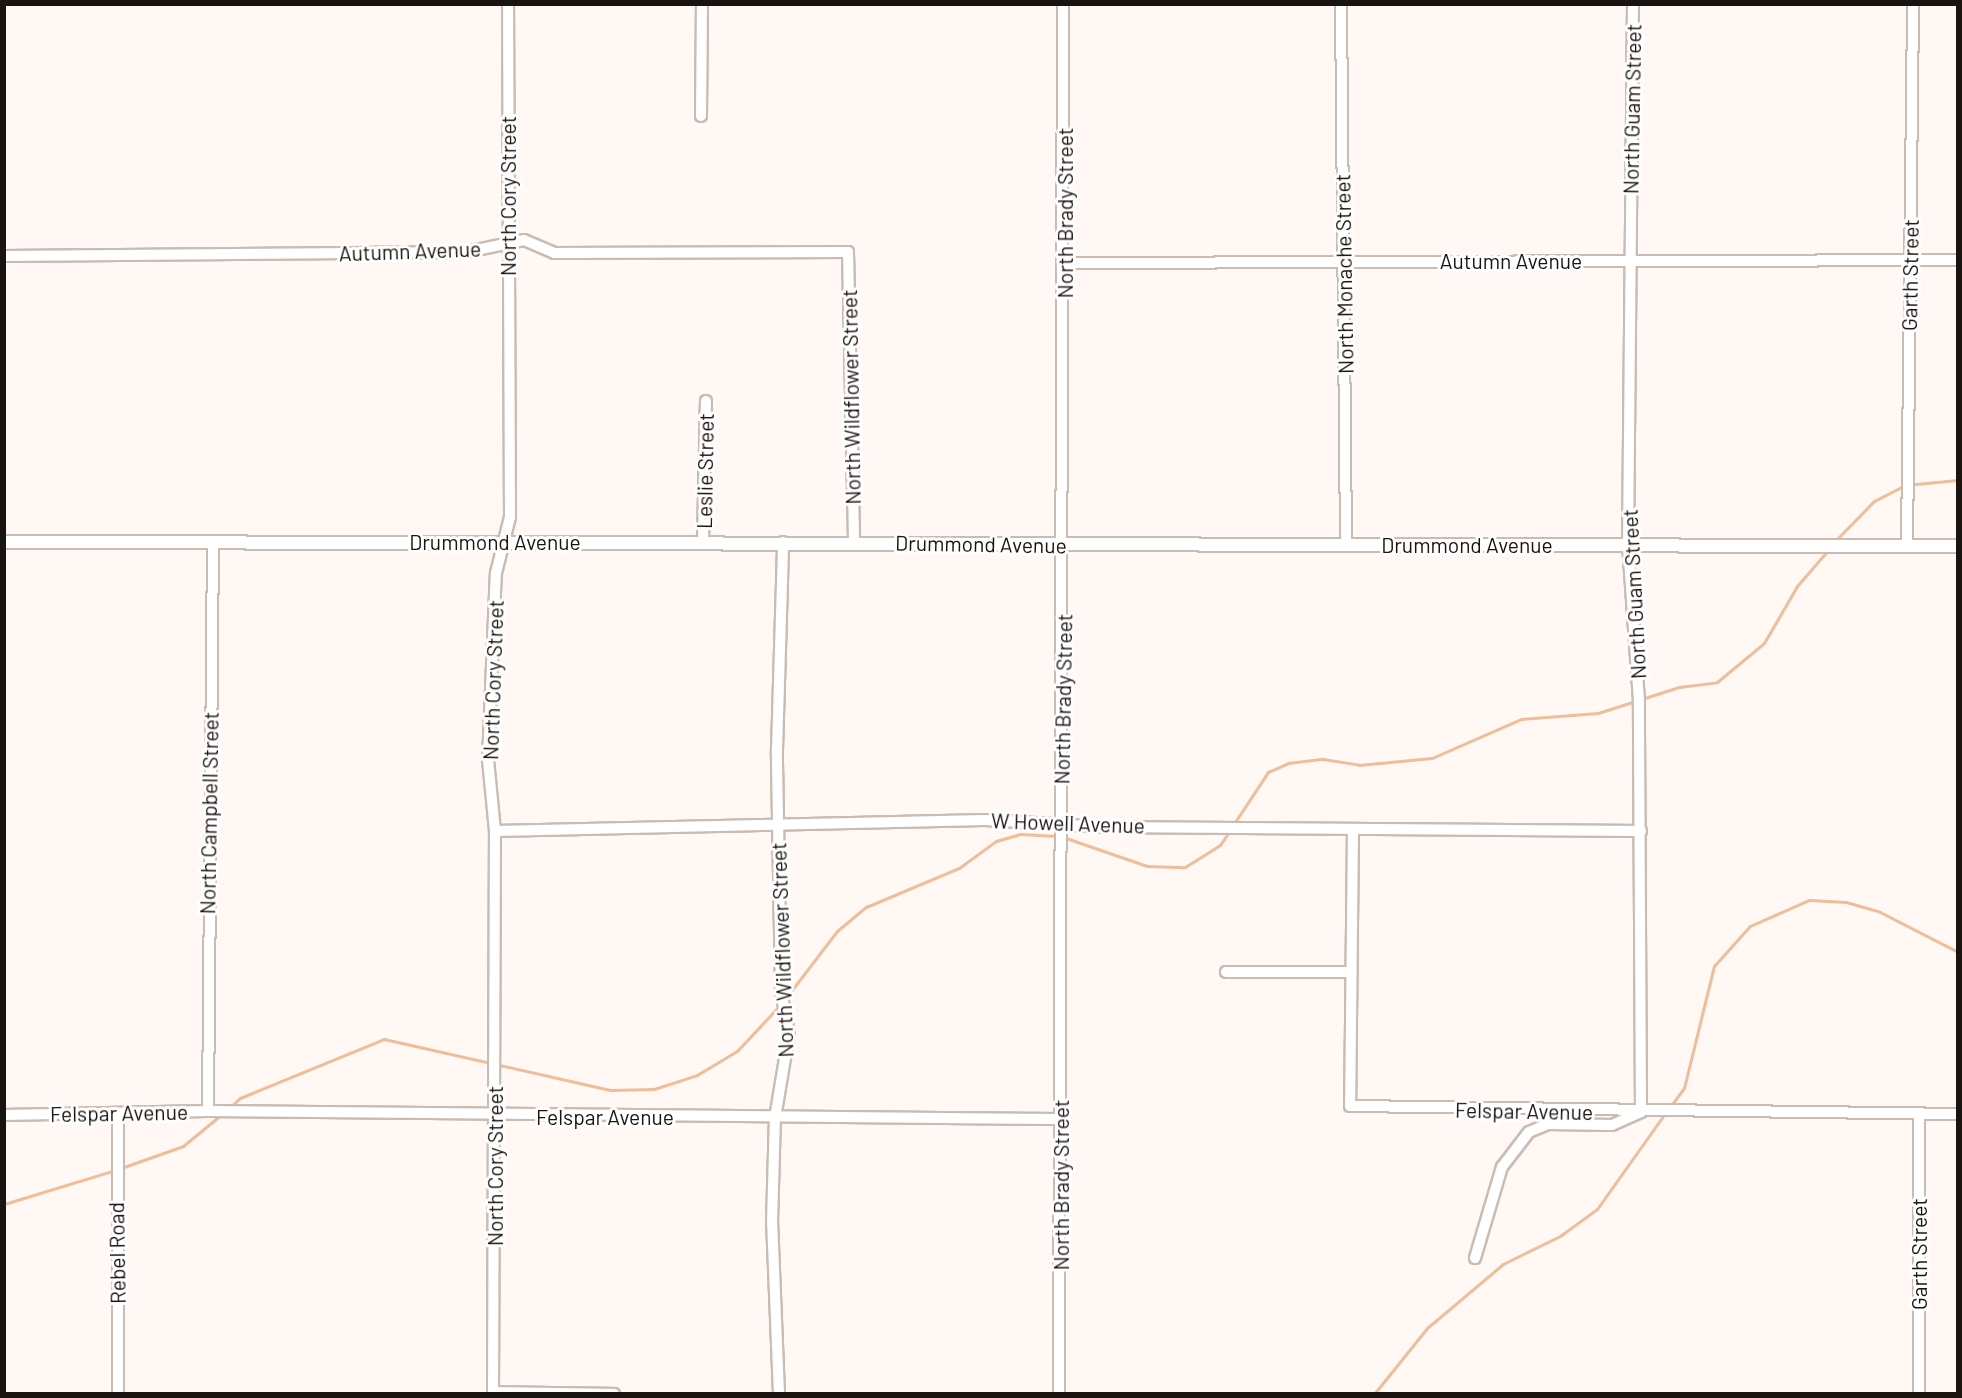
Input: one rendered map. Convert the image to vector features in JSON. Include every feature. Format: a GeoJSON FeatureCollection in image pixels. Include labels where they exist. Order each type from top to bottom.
{"type":"FeatureCollection","features":[{"type":"Feature","properties":{"kind":"street","name":"North Cory Street"},"geometry":{"type":"LineString","coordinates":[[494,1393],[495,831],[488,760],[496,573],[510,517],[507,241],[508,4]]}},
{"type":"Feature","properties":{"kind":"street"},"geometry":{"type":"LineString","coordinates":[[701,116],[702,4]]}},
{"type":"Feature","properties":{"kind":"street","name":"North Brady Street"},"geometry":{"type":"LineString","coordinates":[[1059,1394],[1065,545],[1063,4]]}},
{"type":"Feature","properties":{"kind":"street","name":"North Monache Street"},"geometry":{"type":"LineString","coordinates":[[1341,4],[1346,544]]}},
{"type":"Feature","properties":{"kind":"street","name":"North Guam Street"},"geometry":{"type":"LineString","coordinates":[[1633,4],[1628,545],[1634,580],[1641,831],[1641,1112]]}},
{"type":"Feature","properties":{"kind":"street","name":"Garth Street"},"geometry":{"type":"LineString","coordinates":[[1907,545],[1912,4]]}},
{"type":"Feature","properties":{"kind":"street","name":"Autumn Avenue"},"geometry":{"type":"LineString","coordinates":[[4,256],[467,252],[507,241],[524,240],[554,253],[848,252]]}},
{"type":"Feature","properties":{"kind":"street","name":"North Wildflower Street"},"geometry":{"type":"LineString","coordinates":[[848,252],[854,542]]}},
{"type":"Feature","properties":{"kind":"street","name":"Autumn Avenue"},"geometry":{"type":"LineString","coordinates":[[1065,262],[1958,260]]}},
{"type":"Feature","properties":{"kind":"street","name":"Leslie Street"},"geometry":{"type":"LineString","coordinates":[[704,542],[706,401]]}},
{"type":"Feature","properties":{"kind":"street","name":"Drummond Avenue"},"geometry":{"type":"LineString","coordinates":[[4,542],[1958,546]]}},
{"type":"Feature","properties":{"kind":"street","name":"North Campbell Street"},"geometry":{"type":"LineString","coordinates":[[208,1111],[213,542]]}},
{"type":"Feature","properties":{"kind":"street","name":"North Wildflower Street"},"geometry":{"type":"LineString","coordinates":[[779,1394],[772,1223],[775,1118],[789,1034],[781,991],[779,824],[783,542]]}},
{"type":"Feature","properties":{"kind":"street","name":"W Howell Avenue"},"geometry":{"type":"LineString","coordinates":[[495,831],[779,824],[1062,823],[1353,830],[1641,831]]}},
{"type":"Feature","properties":{"kind":"street"},"geometry":{"type":"LineString","coordinates":[[1226,972],[1350,972],[1353,830]]}},
{"type":"Feature","properties":{"kind":"street","name":"Felspar Avenue"},"geometry":{"type":"LineString","coordinates":[[1350,972],[1350,1106],[1641,1112],[1958,1114]]}},
{"type":"Feature","properties":{"kind":"street","name":"Felspar Avenue"},"geometry":{"type":"LineString","coordinates":[[4,1114],[208,1111],[495,1116],[1062,1119]]}},
{"type":"Feature","properties":{"kind":"street"},"geometry":{"type":"LineString","coordinates":[[1475,1258],[1502,1167],[1529,1132],[1548,1124],[1612,1125],[1641,1112]]}},
{"type":"Feature","properties":{"kind":"street","name":"Rebel Road"},"geometry":{"type":"LineString","coordinates":[[118,1113],[118,1394]]}},
{"type":"Feature","properties":{"kind":"street","name":"Garth Street"},"geometry":{"type":"LineString","coordinates":[[1919,1114],[1919,1394]]}},
{"type":"Feature","properties":{"kind":"street"},"geometry":{"type":"LineString","coordinates":[[494,1393],[614,1394]]}},
{"type":"Feature","properties":{"kind":"waterway"},"geometry":{"type":"LineString","coordinates":[[1835,541],[1874,501],[1905,485],[1958,480]]}},
{"type":"Feature","properties":{"kind":"waterway"},"geometry":{"type":"LineString","coordinates":[[1233,825],[1268,772],[1288,763],[1323,759],[1359,765],[1432,758],[1521,719],[1598,713],[1679,687],[1717,682],[1764,643],[1797,586],[1829,549]]}},
{"type":"Feature","properties":{"kind":"waterway"},"geometry":{"type":"LineString","coordinates":[[1063,837],[1147,866],[1185,867],[1220,845],[1230,830]]}},
{"type":"Feature","properties":{"kind":"waterway"},"geometry":{"type":"LineString","coordinates":[[785,999],[837,931],[866,907],[959,868],[996,841],[1020,834],[1057,836]]}},
{"type":"Feature","properties":{"kind":"waterway"},"geometry":{"type":"LineString","coordinates":[[1670,1107],[1684,1088],[1714,966],[1750,926],[1809,900],[1846,902],[1880,912],[1958,952]]}},
{"type":"Feature","properties":{"kind":"waterway"},"geometry":{"type":"LineString","coordinates":[[229,1108],[240,1098],[384,1039],[611,1090],[654,1089],[697,1075],[737,1051],[781,1004]]}},
{"type":"Feature","properties":{"kind":"waterway"},"geometry":{"type":"LineString","coordinates":[[1374,1394],[1427,1328],[1503,1264],[1560,1236],[1597,1209],[1666,1112]]}},
{"type":"Feature","properties":{"kind":"waterway"},"geometry":{"type":"LineString","coordinates":[[121,1168],[183,1146],[222,1114]]}},
{"type":"Feature","properties":{"kind":"waterway"},"geometry":{"type":"LineString","coordinates":[[4,1204],[115,1170]]}}]}
